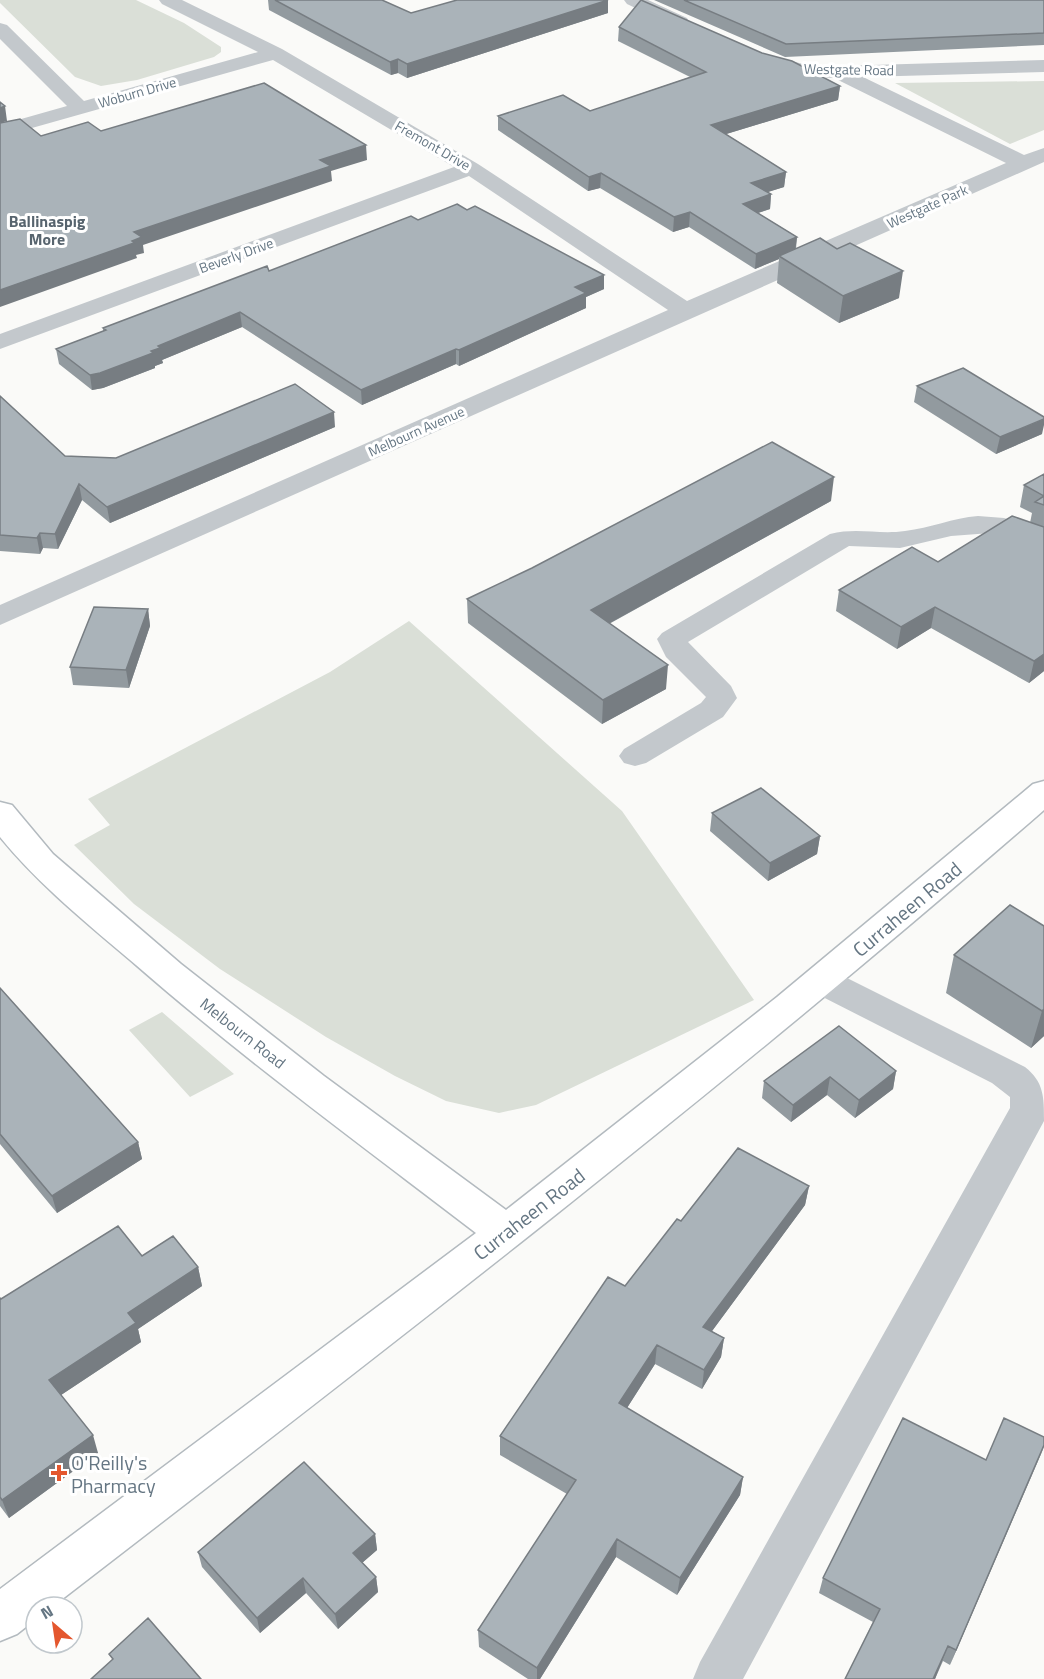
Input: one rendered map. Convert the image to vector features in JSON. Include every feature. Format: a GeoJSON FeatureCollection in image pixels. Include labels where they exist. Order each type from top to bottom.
{"type":"FeatureCollection","features":[{"type":"Feature","properties":{"kind":"street","name":"Fremont Drive"},"geometry":{"type":"LineString","coordinates":[[168,0],[275,53],[471,168],[687,312]]}},
{"type":"Feature","properties":{"kind":"street"},"geometry":{"type":"LineString","coordinates":[[633,0],[695,28]]}},
{"type":"Feature","properties":{"kind":"street"},"geometry":{"type":"LineString","coordinates":[[0,29],[80,108]]}},
{"type":"Feature","properties":{"kind":"street","name":"Westgate Road"},"geometry":{"type":"LineString","coordinates":[[746,51],[785,66],[803,70],[838,72],[1044,66]]}},
{"type":"Feature","properties":{"kind":"street","name":"Woburn Drive"},"geometry":{"type":"LineString","coordinates":[[0,131],[275,53]]}},
{"type":"Feature","properties":{"kind":"street"},"geometry":{"type":"LineString","coordinates":[[838,72],[1023,164]]}},
{"type":"Feature","properties":{"kind":"street","name":"Westgate Park"},"geometry":{"type":"LineString","coordinates":[[832,249],[1044,154]]}},
{"type":"Feature","properties":{"kind":"street","name":"Beverly Drive"},"geometry":{"type":"LineString","coordinates":[[0,342],[471,168]]}},
{"type":"Feature","properties":{"kind":"street","name":"Melbourn Avenue"},"geometry":{"type":"LineString","coordinates":[[0,616],[832,249]]}},
{"type":"Feature","properties":{"kind":"street"},"geometry":{"type":"LineString","coordinates":[[635,756],[712,710],[722,698],[720,693],[676,650],[672,639],[840,540],[850,537],[884,540],[911,539],[951,528],[988,524],[1024,530],[1044,541]]}},
{"type":"Feature","properties":{"kind":"street","name":"Curraheen Road"},"geometry":{"type":"LineString","coordinates":[[0,1618],[505,1233],[822,981],[1044,792]]}},
{"type":"Feature","properties":{"kind":"street","name":"Melbourn Road"},"geometry":{"type":"LineString","coordinates":[[0,813],[26,845],[77,894],[183,987],[505,1233]]}},
{"type":"Feature","properties":{"kind":"street"},"geometry":{"type":"LineString","coordinates":[[717,1679],[1035,1116],[1029,1094],[1020,1083],[822,981]]}},
{"type":"Feature","properties":{"kind":"shaded area"},"geometry":{"type":"Polygon","coordinates":[[[0,0],[136,0],[184,23],[221,47],[221,52],[214,57],[137,80],[101,86],[75,77],[0,3],[0,0]]]}},
{"type":"Feature","properties":{"kind":"shaded area"},"geometry":{"type":"Polygon","coordinates":[[[1044,81],[1044,130],[1010,144],[895,83],[1044,81]]]}},
{"type":"Feature","properties":{"kind":"shaded area"},"geometry":{"type":"Polygon","coordinates":[[[409,621],[622,811],[754,1000],[536,1105],[499,1113],[446,1101],[395,1076],[326,1037],[220,969],[134,904],[74,845],[110,825],[88,799],[330,672],[409,621]]]}},
{"type":"Feature","properties":{"kind":"shaded area"},"geometry":{"type":"Polygon","coordinates":[[[162,1012],[234,1074],[190,1097],[129,1030],[162,1012]]]}},
{"type":"Feature","properties":{"kind":"building"},"geometry":{"type":"Polygon","coordinates":[[[275,0],[382,0],[411,13],[457,0],[608,0],[407,64],[398,59],[390,62],[275,0]]]}},
{"type":"Feature","properties":{"kind":"building"},"geometry":{"type":"Polygon","coordinates":[[[641,0],[762,53],[792,61],[840,86],[711,125],[786,172],[751,183],[771,194],[743,204],[797,237],[756,254],[690,212],[674,217],[601,173],[589,177],[498,116],[563,95],[590,111],[706,72],[619,27],[641,0]]]}},
{"type":"Feature","properties":{"kind":"building"},"geometry":{"type":"Polygon","coordinates":[[[684,0],[1044,0],[1044,33],[786,44],[684,0]]]}},
{"type":"Feature","properties":{"kind":"building"},"geometry":{"type":"Polygon","coordinates":[[[264,83],[366,145],[320,160],[331,166],[134,232],[142,237],[132,241],[134,243],[0,290],[0,123],[20,119],[41,136],[88,122],[101,131],[264,83]]]}},
{"type":"Feature","properties":{"kind":"building"},"geometry":{"type":"Polygon","coordinates":[[[457,204],[467,210],[475,206],[604,275],[575,287],[586,293],[459,350],[456,349],[361,390],[240,312],[158,346],[160,348],[151,351],[153,353],[100,373],[90,375],[56,349],[106,330],[103,328],[267,266],[269,271],[411,216],[418,220],[457,204]]]}},
{"type":"Feature","properties":{"kind":"building"},"geometry":{"type":"Polygon","coordinates":[[[820,238],[837,249],[850,243],[903,271],[843,296],[779,256],[820,238]]]}},
{"type":"Feature","properties":{"kind":"building"},"geometry":{"type":"Polygon","coordinates":[[[963,368],[1044,419],[1000,437],[917,386],[963,368]]]}},
{"type":"Feature","properties":{"kind":"building"},"geometry":{"type":"Polygon","coordinates":[[[295,384],[334,412],[107,507],[79,484],[55,534],[40,533],[37,538],[0,535],[0,396],[65,456],[116,458],[295,384]]]}},
{"type":"Feature","properties":{"kind":"building"},"geometry":{"type":"Polygon","coordinates":[[[772,442],[834,477],[591,610],[668,665],[603,700],[467,599],[532,568],[772,442]]]}},
{"type":"Feature","properties":{"kind":"building"},"geometry":{"type":"Polygon","coordinates":[[[1044,474],[1044,496],[1024,485],[1044,474]]]}},
{"type":"Feature","properties":{"kind":"building"},"geometry":{"type":"Polygon","coordinates":[[[1044,496],[1044,505],[1035,502],[1044,496]]]}},
{"type":"Feature","properties":{"kind":"building"},"geometry":{"type":"Polygon","coordinates":[[[1012,516],[1044,527],[1044,654],[1034,661],[935,607],[901,627],[839,590],[912,547],[938,562],[1012,516]]]}},
{"type":"Feature","properties":{"kind":"building"},"geometry":{"type":"Polygon","coordinates":[[[94,607],[148,609],[126,670],[70,667],[94,607]]]}},
{"type":"Feature","properties":{"kind":"building"},"geometry":{"type":"Polygon","coordinates":[[[761,788],[820,836],[770,863],[712,813],[761,788]]]}},
{"type":"Feature","properties":{"kind":"building"},"geometry":{"type":"Polygon","coordinates":[[[1010,905],[1044,926],[1044,1009],[1042,1011],[954,955],[1010,905]]]}},
{"type":"Feature","properties":{"kind":"building"},"geometry":{"type":"Polygon","coordinates":[[[0,988],[138,1142],[52,1196],[0,1134],[0,988]]]}},
{"type":"Feature","properties":{"kind":"building"},"geometry":{"type":"Polygon","coordinates":[[[839,1026],[896,1071],[859,1100],[830,1077],[793,1105],[764,1081],[839,1026]]]}},
{"type":"Feature","properties":{"kind":"building"},"geometry":{"type":"Polygon","coordinates":[[[738,1148],[809,1186],[703,1327],[724,1338],[704,1370],[657,1345],[619,1403],[743,1477],[680,1578],[617,1539],[537,1668],[478,1630],[576,1480],[500,1436],[608,1277],[625,1286],[677,1219],[681,1221],[738,1148]]]}},
{"type":"Feature","properties":{"kind":"building"},"geometry":{"type":"Polygon","coordinates":[[[118,1226],[142,1256],[173,1236],[198,1267],[128,1313],[136,1323],[49,1380],[93,1435],[2,1500],[0,1497],[0,1298],[118,1226]]]}},
{"type":"Feature","properties":{"kind":"building"},"geometry":{"type":"Polygon","coordinates":[[[903,1418],[986,1460],[1004,1418],[1044,1437],[1044,1445],[956,1650],[948,1646],[933,1679],[845,1679],[880,1609],[823,1578],[903,1418]]]}},
{"type":"Feature","properties":{"kind":"building"},"geometry":{"type":"Polygon","coordinates":[[[304,1462],[375,1534],[353,1553],[376,1577],[335,1614],[303,1578],[257,1618],[198,1552],[304,1462]]]}},
{"type":"Feature","properties":{"kind":"building"},"geometry":{"type":"Polygon","coordinates":[[[148,1618],[201,1679],[91,1679],[113,1659],[109,1654],[148,1618]]]}},
{"type":"Feature","properties":{"kind":"place","name":"O'Reilly's Pharmacy"},"geometry":{"type":"Point","coordinates":[59,1473]}},
{"type":"Feature","properties":{"kind":"district","name":"Ballinaspig More"},"geometry":{"type":"Point","coordinates":[47,230]}}]}
